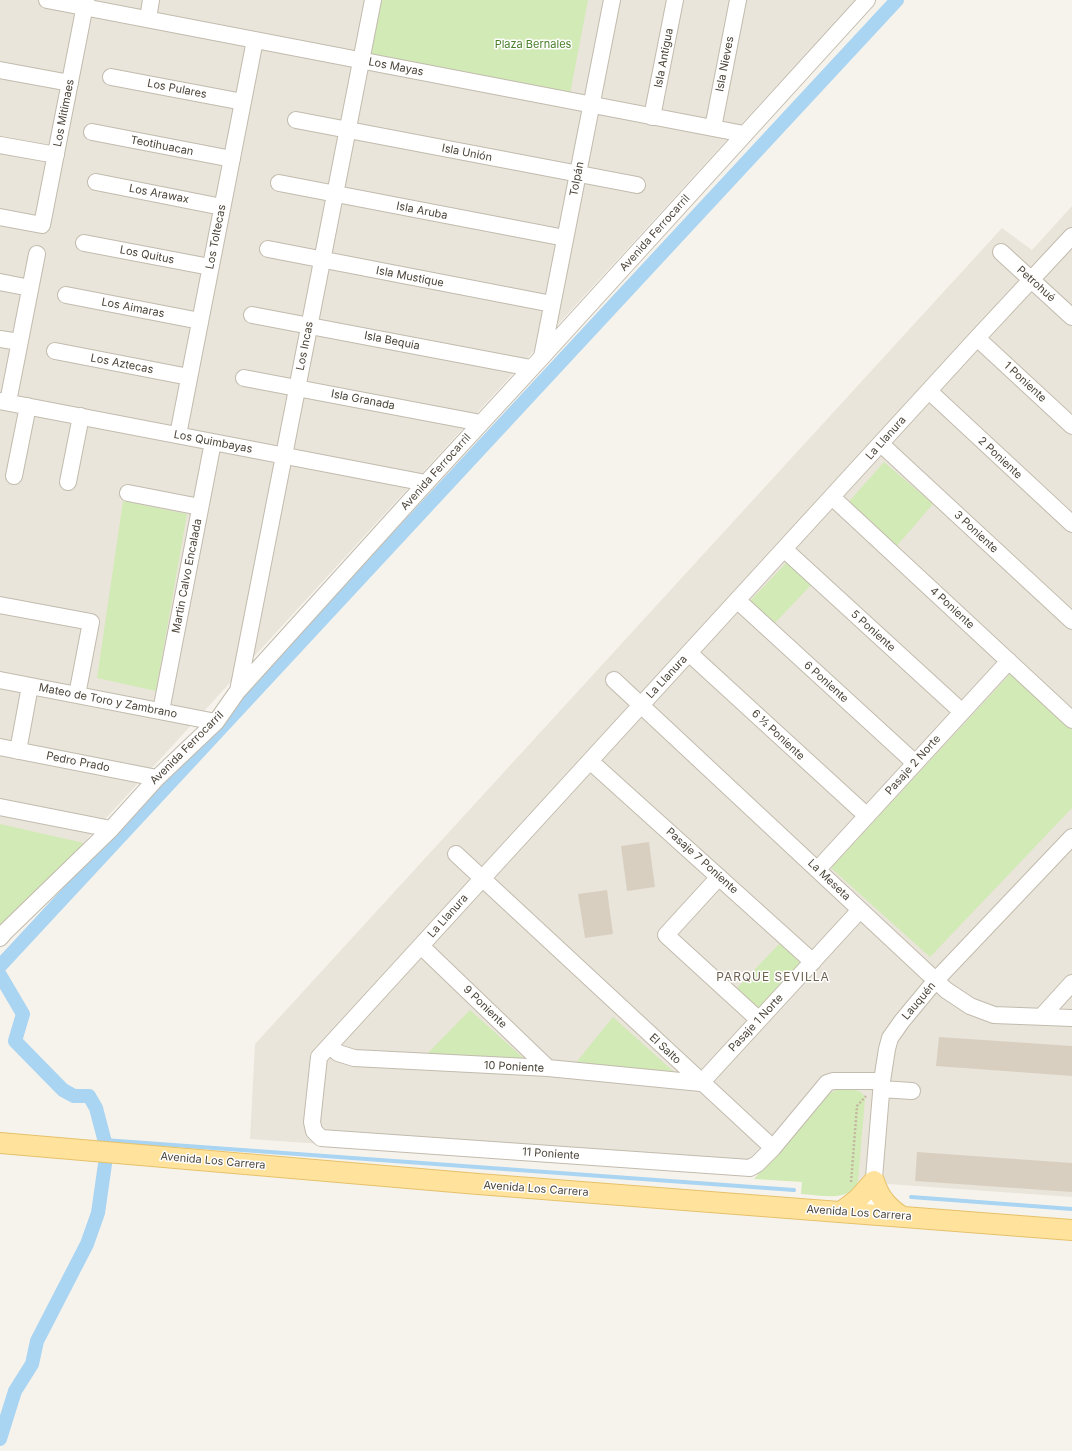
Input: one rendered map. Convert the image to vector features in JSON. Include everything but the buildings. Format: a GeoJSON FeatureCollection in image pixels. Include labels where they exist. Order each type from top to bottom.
{"type":"FeatureCollection","features":[{"type":"Feature","properties":{"kind":"main road","name":"Avenida Los Carrera"},"geometry":{"type":"LineString","coordinates":[[0,1143],[478,1184],[845,1209],[871,1214],[1072,1230]]}},
{"type":"Feature","properties":{"kind":"main road"},"geometry":{"type":"LineString","coordinates":[[845,1209],[866,1191],[874,1181]]}},
{"type":"Feature","properties":{"kind":"main road"},"geometry":{"type":"LineString","coordinates":[[874,1181],[880,1197],[885,1204],[901,1216]]}},
{"type":"Feature","properties":{"kind":"street","name":"Los Mayas"},"geometry":{"type":"LineString","coordinates":[[47,0],[85,4],[148,19],[744,134]]}},
{"type":"Feature","properties":{"kind":"street"},"geometry":{"type":"LineString","coordinates":[[148,19],[151,0]]}},
{"type":"Feature","properties":{"kind":"street","name":"Los Incas"},"geometry":{"type":"LineString","coordinates":[[237,692],[373,0]]}},
{"type":"Feature","properties":{"kind":"street","name":"Tolpán"},"geometry":{"type":"LineString","coordinates":[[537,363],[552,304],[566,238],[612,0]]}},
{"type":"Feature","properties":{"kind":"street","name":"Isla Antigua"},"geometry":{"type":"LineString","coordinates":[[652,117],[675,0]]}},
{"type":"Feature","properties":{"kind":"street","name":"Isla Nieves"},"geometry":{"type":"LineString","coordinates":[[713,128],[738,0]]}},
{"type":"Feature","properties":{"kind":"street"},"geometry":{"type":"LineString","coordinates":[[847,0],[865,2]]}},
{"type":"Feature","properties":{"kind":"street","name":"Avenida Ferrocarril"},"geometry":{"type":"LineString","coordinates":[[2,933],[111,829],[157,778],[216,722],[237,692],[865,2]]}},
{"type":"Feature","properties":{"kind":"street","name":"Los Mitimaes"},"geometry":{"type":"LineString","coordinates":[[0,217],[42,225],[85,4]]}},
{"type":"Feature","properties":{"kind":"street","name":"Los Toltecas"},"geometry":{"type":"LineString","coordinates":[[178,435],[255,40]]}},
{"type":"Feature","properties":{"kind":"street"},"geometry":{"type":"LineString","coordinates":[[0,70],[70,83]]}},
{"type":"Feature","properties":{"kind":"street","name":"Los Pulares"},"geometry":{"type":"LineString","coordinates":[[111,77],[243,102]]}},
{"type":"Feature","properties":{"kind":"street","name":"Isla Unión"},"geometry":{"type":"LineString","coordinates":[[296,120],[636,185]]}},
{"type":"Feature","properties":{"kind":"street","name":"Teotihuacan"},"geometry":{"type":"LineString","coordinates":[[92,132],[232,159]]}},
{"type":"Feature","properties":{"kind":"street"},"geometry":{"type":"LineString","coordinates":[[0,145],[56,155]]}},
{"type":"Feature","properties":{"kind":"street","name":"Los Arawax"},"geometry":{"type":"LineString","coordinates":[[96,182],[222,206]]}},
{"type":"Feature","properties":{"kind":"street","name":"Isla Aruba"},"geometry":{"type":"LineString","coordinates":[[279,183],[566,238]]}},
{"type":"Feature","properties":{"kind":"street","name":"La Llanura"},"geometry":{"type":"LineString","coordinates":[[321,1138],[314,1131],[312,1122],[319,1057],[928,391],[1072,236]]}},
{"type":"Feature","properties":{"kind":"street","name":"Los Quitus"},"geometry":{"type":"LineString","coordinates":[[84,243],[210,267]]}},
{"type":"Feature","properties":{"kind":"street","name":"Isla Mustique"},"geometry":{"type":"LineString","coordinates":[[268,249],[552,304]]}},
{"type":"Feature","properties":{"kind":"street","name":"Petrohué"},"geometry":{"type":"LineString","coordinates":[[1001,252],[1072,317]]}},
{"type":"Feature","properties":{"kind":"street"},"geometry":{"type":"LineString","coordinates":[[4,401],[19,342],[37,254]]}},
{"type":"Feature","properties":{"kind":"street"},"geometry":{"type":"LineString","coordinates":[[0,282],[30,288]]}},
{"type":"Feature","properties":{"kind":"street","name":"Los Aimaras"},"geometry":{"type":"LineString","coordinates":[[66,295],[200,321]]}},
{"type":"Feature","properties":{"kind":"street","name":"Isla Bequia"},"geometry":{"type":"LineString","coordinates":[[252,315],[309,326],[537,363]]}},
{"type":"Feature","properties":{"kind":"street","name":"1 Poniente"},"geometry":{"type":"LineString","coordinates":[[977,338],[1072,426]]}},
{"type":"Feature","properties":{"kind":"street"},"geometry":{"type":"LineString","coordinates":[[0,339],[19,342]]}},
{"type":"Feature","properties":{"kind":"street","name":"Los Aztecas"},"geometry":{"type":"LineString","coordinates":[[55,351],[189,377]]}},
{"type":"Feature","properties":{"kind":"street","name":"Isla Granada"},"geometry":{"type":"LineString","coordinates":[[244,378],[481,423]]}},
{"type":"Feature","properties":{"kind":"street","name":"2 Poniente"},"geometry":{"type":"LineString","coordinates":[[928,391],[1072,524]]}},
{"type":"Feature","properties":{"kind":"street","name":"Los Quimbayas"},"geometry":{"type":"LineString","coordinates":[[4,401],[426,483]]}},
{"type":"Feature","properties":{"kind":"street"},"geometry":{"type":"LineString","coordinates":[[14,476],[28,406]]}},
{"type":"Feature","properties":{"kind":"street"},"geometry":{"type":"LineString","coordinates":[[68,482],[81,416]]}},
{"type":"Feature","properties":{"kind":"street","name":"Martin Calvo Encalada"},"geometry":{"type":"LineString","coordinates":[[160,711],[213,442]]}},
{"type":"Feature","properties":{"kind":"street","name":"3 Poniente"},"geometry":{"type":"LineString","coordinates":[[881,444],[1072,621]]}},
{"type":"Feature","properties":{"kind":"street"},"geometry":{"type":"LineString","coordinates":[[128,493],[200,507]]}},
{"type":"Feature","properties":{"kind":"street","name":"4 Poniente"},"geometry":{"type":"LineString","coordinates":[[832,497],[1072,720]]}},
{"type":"Feature","properties":{"kind":"street","name":"5 Poniente"},"geometry":{"type":"LineString","coordinates":[[784,549],[962,712]]}},
{"type":"Feature","properties":{"kind":"street","name":"6 Poniente"},"geometry":{"type":"LineString","coordinates":[[737,600],[915,763]]}},
{"type":"Feature","properties":{"kind":"street"},"geometry":{"type":"LineString","coordinates":[[0,605],[91,622],[77,695]]}},
{"type":"Feature","properties":{"kind":"street","name":"6 ½ Poniente"},"geometry":{"type":"LineString","coordinates":[[689,653],[867,816]]}},
{"type":"Feature","properties":{"kind":"street","name":"Pasaje 2 Norte"},"geometry":{"type":"LineString","coordinates":[[818,869],[1009,661]]}},
{"type":"Feature","properties":{"kind":"street","name":"Mateo de Toro y Zambrano"},"geometry":{"type":"LineString","coordinates":[[0,680],[216,722]]}},
{"type":"Feature","properties":{"kind":"street","name":"La Meseta"},"geometry":{"type":"LineString","coordinates":[[614,680],[946,990],[958,999],[982,1011],[994,1015],[1072,1018]]}},
{"type":"Feature","properties":{"kind":"street"},"geometry":{"type":"LineString","coordinates":[[18,751],[30,686]]}},
{"type":"Feature","properties":{"kind":"street","name":"Pedro Prado"},"geometry":{"type":"LineString","coordinates":[[0,747],[157,778]]}},
{"type":"Feature","properties":{"kind":"street","name":"Pasaje 7 Poniente"},"geometry":{"type":"LineString","coordinates":[[590,761],[813,962]]}},
{"type":"Feature","properties":{"kind":"street"},"geometry":{"type":"LineString","coordinates":[[0,807],[111,829]]}},
{"type":"Feature","properties":{"kind":"street","name":"Lauquén"},"geometry":{"type":"LineString","coordinates":[[871,1214],[882,1085],[890,1038],[936,980],[1072,837]]}},
{"type":"Feature","properties":{"kind":"street","name":"El Salto"},"geometry":{"type":"LineString","coordinates":[[456,854],[701,1083],[773,1148]]}},
{"type":"Feature","properties":{"kind":"street"},"geometry":{"type":"LineString","coordinates":[[719,877],[666,935],[759,1020]]}},
{"type":"Feature","properties":{"kind":"street","name":"Pasaje 1 Norte"},"geometry":{"type":"LineString","coordinates":[[701,1083],[860,910]]}},
{"type":"Feature","properties":{"kind":"street","name":"9 Poniente"},"geometry":{"type":"LineString","coordinates":[[421,946],[548,1068]]}},
{"type":"Feature","properties":{"kind":"street"},"geometry":{"type":"LineString","coordinates":[[1042,1016],[1072,983]]}},
{"type":"Feature","properties":{"kind":"street","name":"10 Poniente"},"geometry":{"type":"LineString","coordinates":[[330,1046],[338,1052],[354,1058],[548,1068],[701,1083]]}},
{"type":"Feature","properties":{"kind":"street"},"geometry":{"type":"LineString","coordinates":[[773,1148],[826,1084],[833,1081],[882,1085],[912,1091]]}},
{"type":"Feature","properties":{"kind":"street","name":"11 Poniente"},"geometry":{"type":"LineString","coordinates":[[321,1138],[750,1168],[757,1164],[773,1148]]}},
{"type":"Feature","properties":{"kind":"path"},"geometry":{"type":"LineString","coordinates":[[845,1209],[857,1106],[862,1099],[882,1085]]}},
{"type":"Feature","properties":{"kind":"shaded area"},"geometry":{"type":"Polygon","coordinates":[[[0,0],[855,0],[0,934],[0,0]]]}},
{"type":"Feature","properties":{"kind":"shaded area"},"geometry":{"type":"Polygon","coordinates":[[[1072,206],[1072,1197],[250,1139],[255,1044],[1002,228],[1032,250],[1072,206]]]}},
{"type":"Feature","properties":{"kind":"green space","name":"Plaza Bernales"},"geometry":{"type":"Polygon","coordinates":[[[382,0],[588,0],[569,99],[370,54],[382,0]]]}},
{"type":"Feature","properties":{"kind":"green space"},"geometry":{"type":"Polygon","coordinates":[[[884,462],[933,504],[895,548],[846,505],[884,462]]]}},
{"type":"Feature","properties":{"kind":"green space"},"geometry":{"type":"Polygon","coordinates":[[[123,501],[187,514],[156,691],[97,678],[123,501]]]}},
{"type":"Feature","properties":{"kind":"green space"},"geometry":{"type":"Polygon","coordinates":[[[789,560],[813,583],[774,624],[750,601],[789,560]]]}},
{"type":"Feature","properties":{"kind":"green space"},"geometry":{"type":"Polygon","coordinates":[[[1011,673],[1072,730],[1072,808],[930,957],[831,868],[1011,673]]]}},
{"type":"Feature","properties":{"kind":"green space"},"geometry":{"type":"Polygon","coordinates":[[[0,824],[84,843],[1,934],[0,933],[0,824]]]}},
{"type":"Feature","properties":{"kind":"green space"},"geometry":{"type":"Polygon","coordinates":[[[781,942],[803,966],[760,1011],[736,989],[781,942]]]}},
{"type":"Feature","properties":{"kind":"green space"},"geometry":{"type":"Polygon","coordinates":[[[470,1010],[530,1064],[426,1055],[470,1010]]]}},
{"type":"Feature","properties":{"kind":"green space"},"geometry":{"type":"Polygon","coordinates":[[[613,1017],[674,1072],[574,1065],[613,1017]]]}},
{"type":"Feature","properties":{"kind":"green space"},"geometry":{"type":"Polygon","coordinates":[[[838,1089],[858,1091],[864,1095],[865,1099],[858,1182],[854,1189],[848,1193],[833,1196],[801,1194],[802,1182],[754,1179],[829,1094],[838,1089]]]}},
{"type":"Feature","properties":{"kind":"waterway"},"geometry":{"type":"LineString","coordinates":[[0,966],[897,0]]}},
{"type":"Feature","properties":{"kind":"waterway"},"geometry":{"type":"LineString","coordinates":[[0,975],[23,1014],[15,1041],[63,1090],[74,1096],[89,1096],[96,1108],[106,1146]]}},
{"type":"Feature","properties":{"kind":"waterway"},"geometry":{"type":"LineString","coordinates":[[104,1140],[794,1190]]}},
{"type":"Feature","properties":{"kind":"waterway"},"geometry":{"type":"LineString","coordinates":[[0,1439],[15,1391],[32,1364],[37,1341],[87,1244],[98,1213],[105,1164]]}},
{"type":"Feature","properties":{"kind":"waterway"},"geometry":{"type":"LineString","coordinates":[[911,1197],[1072,1209]]}},
{"type":"Feature","properties":{"kind":"district","name":"PARQUE SEVILLA"},"geometry":{"type":"Point","coordinates":[773,977]}}]}
